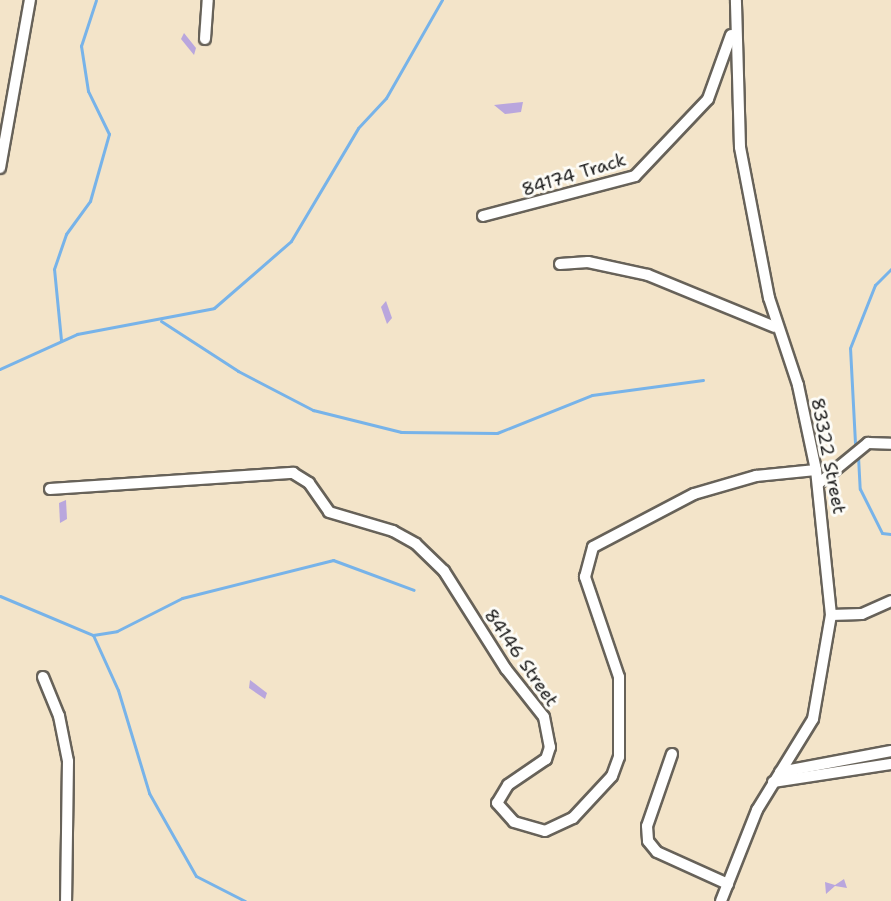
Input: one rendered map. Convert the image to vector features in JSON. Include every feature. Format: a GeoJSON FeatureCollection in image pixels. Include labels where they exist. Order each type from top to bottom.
{"type":"FeatureCollection","features":[{"type":"Feature","properties":{"kind":"street"},"geometry":{"type":"LineString","coordinates":[[0,168],[30,0]]}},
{"type":"Feature","properties":{"kind":"street"},"geometry":{"type":"LineString","coordinates":[[205,39],[208,0]]}},
{"type":"Feature","properties":{"kind":"street","name":"83322 Street"},"geometry":{"type":"LineString","coordinates":[[721,901],[773,782],[813,719],[831,615],[816,470],[798,385],[776,327],[740,147],[736,0]]}},
{"type":"Feature","properties":{"kind":"street","name":"84174 Track"},"geometry":{"type":"LineString","coordinates":[[483,216],[624,180],[647,166],[708,99],[735,23]]}},
{"type":"Feature","properties":{"kind":"street"},"geometry":{"type":"LineString","coordinates":[[560,264],[588,262],[623,268],[776,327]]}},
{"type":"Feature","properties":{"kind":"street"},"geometry":{"type":"LineString","coordinates":[[818,484],[868,443],[891,444]]}},
{"type":"Feature","properties":{"kind":"street","name":"84146 Street"},"geometry":{"type":"LineString","coordinates":[[50,489],[293,473],[309,483],[328,512],[393,531],[416,544],[444,571],[506,669],[544,717],[550,747],[546,759],[508,785],[497,803],[514,822],[545,831],[573,818],[612,776],[619,758],[619,677],[585,577],[593,547],[694,494],[756,476],[816,470]]}},
{"type":"Feature","properties":{"kind":"street"},"geometry":{"type":"LineString","coordinates":[[831,615],[862,614],[891,601]]}},
{"type":"Feature","properties":{"kind":"street"},"geometry":{"type":"LineString","coordinates":[[43,676],[68,761],[66,901]]}},
{"type":"Feature","properties":{"kind":"street"},"geometry":{"type":"LineString","coordinates":[[780,772],[891,751]]}},
{"type":"Feature","properties":{"kind":"street"},"geometry":{"type":"LineString","coordinates":[[672,754],[647,826],[648,841],[657,852],[728,884]]}},
{"type":"Feature","properties":{"kind":"street"},"geometry":{"type":"LineString","coordinates":[[773,782],[891,764]]}},
{"type":"Feature","properties":{"kind":"building"},"geometry":{"type":"Polygon","coordinates":[[[184,33],[196,48],[194,55],[181,39],[184,33]]]}},
{"type":"Feature","properties":{"kind":"building"},"geometry":{"type":"Polygon","coordinates":[[[523,102],[521,112],[505,114],[494,105],[523,102]]]}},
{"type":"Feature","properties":{"kind":"building"},"geometry":{"type":"Polygon","coordinates":[[[386,301],[392,318],[387,324],[381,307],[386,301]]]}},
{"type":"Feature","properties":{"kind":"building"},"geometry":{"type":"Polygon","coordinates":[[[66,500],[67,519],[60,523],[59,503],[66,500]]]}},
{"type":"Feature","properties":{"kind":"building"},"geometry":{"type":"Polygon","coordinates":[[[250,680],[267,693],[265,699],[249,688],[250,680]]]}},
{"type":"Feature","properties":{"kind":"building"},"geometry":{"type":"Polygon","coordinates":[[[844,879],[847,888],[835,886],[826,894],[825,882],[835,885],[844,879]]]}},
{"type":"Feature","properties":{"kind":"waterway"},"geometry":{"type":"LineString","coordinates":[[61,340],[54,269],[66,234],[90,201],[109,134],[88,91],[81,46],[96,0]]}},
{"type":"Feature","properties":{"kind":"waterway"},"geometry":{"type":"LineString","coordinates":[[0,369],[77,334],[214,308],[291,241],[358,128],[386,98],[442,0]]}},
{"type":"Feature","properties":{"kind":"waterway"},"geometry":{"type":"LineString","coordinates":[[855,443],[850,348],[875,285],[891,269]]}},
{"type":"Feature","properties":{"kind":"waterway"},"geometry":{"type":"LineString","coordinates":[[161,321],[238,371],[313,410],[401,432],[497,433],[592,395],[703,380]]}},
{"type":"Feature","properties":{"kind":"waterway"},"geometry":{"type":"LineString","coordinates":[[858,456],[860,489],[882,533],[891,534]]}},
{"type":"Feature","properties":{"kind":"waterway"},"geometry":{"type":"LineString","coordinates":[[93,635],[117,631],[182,598],[333,560],[414,590]]}},
{"type":"Feature","properties":{"kind":"waterway"},"geometry":{"type":"LineString","coordinates":[[0,596],[93,635],[118,690],[149,793],[196,876],[245,901]]}}]}
